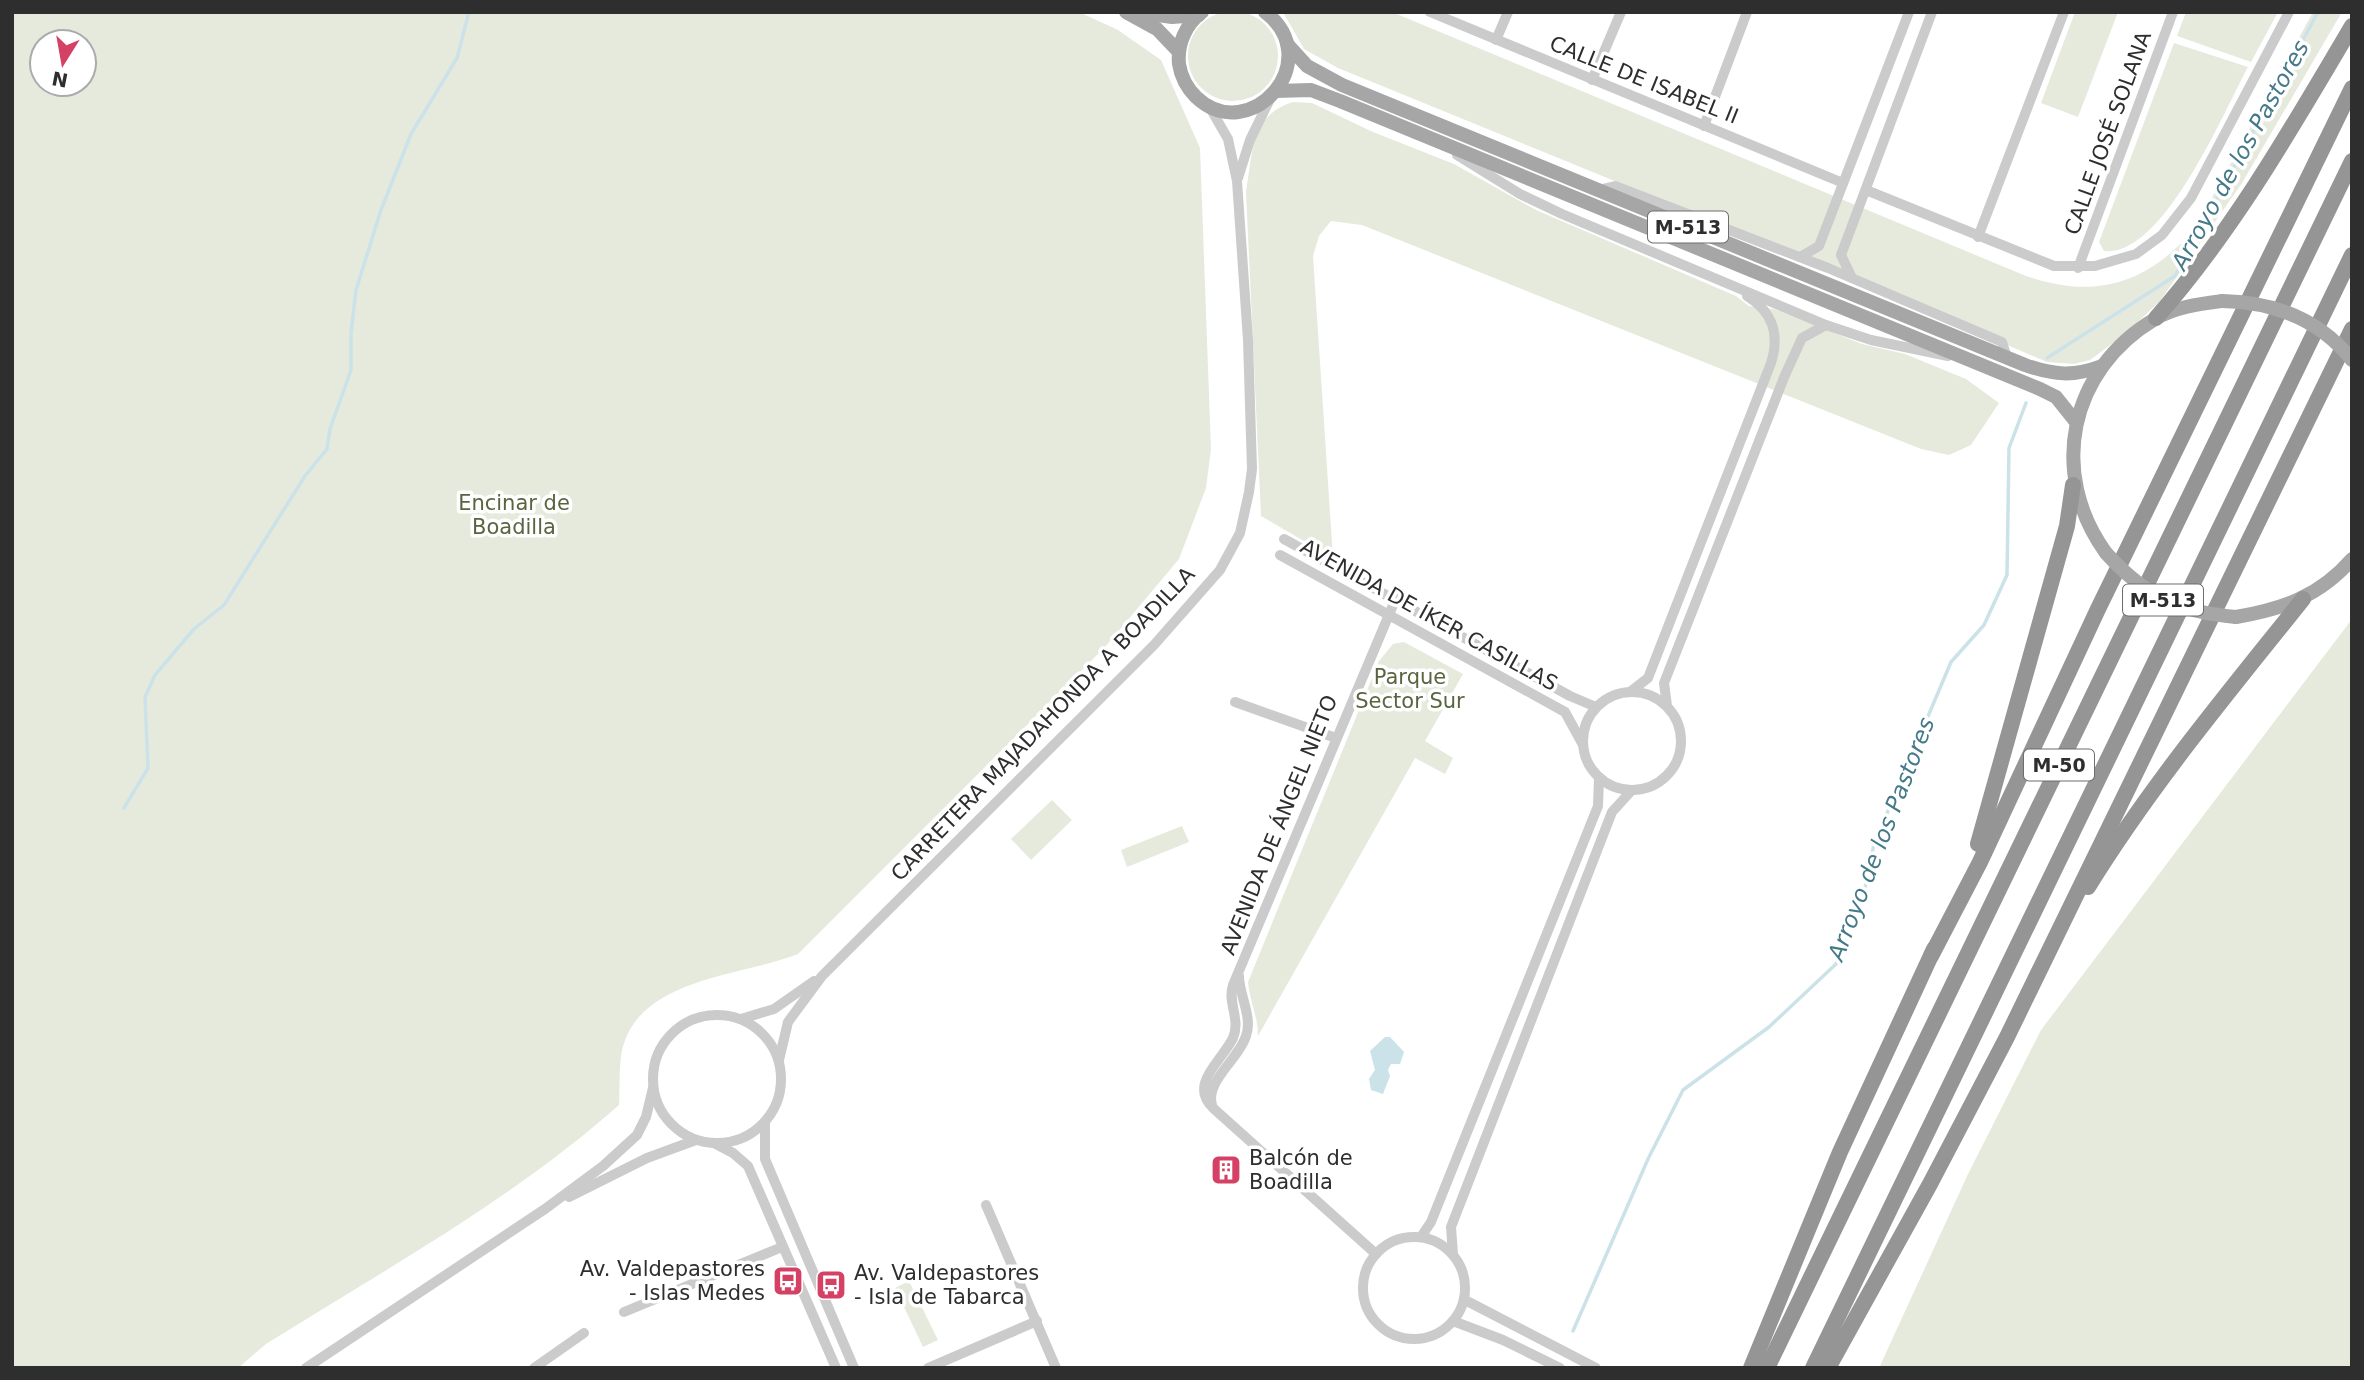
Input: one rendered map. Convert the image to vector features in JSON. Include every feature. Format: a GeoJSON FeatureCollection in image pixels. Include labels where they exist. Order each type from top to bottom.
{"type":"FeatureCollection","features":[{"type":"Feature","properties":{"kind":"highway"},"geometry":{"type":"LineString","coordinates":[[2156,318],[2182,289],[2255,183],[2352,26]]}},
{"type":"Feature","properties":{"kind":"highway"},"geometry":{"type":"LineString","coordinates":[[1931,956],[1980,862],[2098,608],[2352,88]]}},
{"type":"Feature","properties":{"kind":"highway","name":"M-50"},"geometry":{"type":"LineString","coordinates":[[1767,1368],[2352,162]]}},
{"type":"Feature","properties":{"kind":"highway","name":"M-50"},"geometry":{"type":"LineString","coordinates":[[1813,1368],[2352,254]]}},
{"type":"Feature","properties":{"kind":"highway"},"geometry":{"type":"LineString","coordinates":[[1828,1368],[1930,1184],[2030,990],[2352,329]]}},
{"type":"Feature","properties":{"kind":"highway"},"geometry":{"type":"LineString","coordinates":[[1751,1368],[1840,1152],[1931,956],[1985,826],[2067,526],[2073,485]]}},
{"type":"Feature","properties":{"kind":"highway"},"geometry":{"type":"LineString","coordinates":[[2030,990],[2115,844],[2194,736],[2303,599]]}},
{"type":"Feature","properties":{"kind":"main road"},"geometry":{"type":"LineString","coordinates":[[1126,12],[1157,29],[1179,52]]}},
{"type":"Feature","properties":{"kind":"main road"},"geometry":{"type":"LineString","coordinates":[[1137,12],[1172,17],[1200,13]]}},
{"type":"Feature","properties":{"kind":"main road","name":"M-513"},"geometry":{"type":"LineString","coordinates":[[1265,12],[1280,29],[1287,44],[1307,66],[1342,85],[2007,358],[2053,375],[2080,374],[2102,366]]}},
{"type":"Feature","properties":{"kind":"main road"},"geometry":{"type":"LineString","coordinates":[[1200,13],[1185,31],[1179,52],[1183,79],[1194,94],[1208,106]]}},
{"type":"Feature","properties":{"kind":"main road"},"geometry":{"type":"LineString","coordinates":[[1273,94],[1287,69],[1287,44]]}},
{"type":"Feature","properties":{"kind":"main road","name":"M-513"},"geometry":{"type":"LineString","coordinates":[[1208,106],[1227,111],[1246,110],[1273,94],[1311,90],[2056,397],[2076,422]]}},
{"type":"Feature","properties":{"kind":"main road","name":"M-513"},"geometry":{"type":"LineString","coordinates":[[2352,360],[2319,328],[2296,315],[2246,302],[2222,301],[2192,305],[2156,318],[2124,342],[2102,366],[2090,385],[2076,422],[2073,485],[2091,533],[2128,578],[2165,601],[2204,614],[2236,617],[2272,611],[2303,599],[2336,575],[2352,559]]}},
{"type":"Feature","properties":{"kind":"street","name":"CALLE DE ISABEL II"},"geometry":{"type":"LineString","coordinates":[[1430,12],[1843,183]]}},
{"type":"Feature","properties":{"kind":"street"},"geometry":{"type":"LineString","coordinates":[[1496,40],[1507,12]]}},
{"type":"Feature","properties":{"kind":"street"},"geometry":{"type":"LineString","coordinates":[[1592,80],[1621,12]]}},
{"type":"Feature","properties":{"kind":"street"},"geometry":{"type":"LineString","coordinates":[[1704,126],[1747,12]]}},
{"type":"Feature","properties":{"kind":"street"},"geometry":{"type":"LineString","coordinates":[[1800,257],[1819,246],[1909,12]]}},
{"type":"Feature","properties":{"kind":"street"},"geometry":{"type":"LineString","coordinates":[[1852,278],[1842,255],[1932,12]]}},
{"type":"Feature","properties":{"kind":"street"},"geometry":{"type":"LineString","coordinates":[[1978,237],[2064,12]]}},
{"type":"Feature","properties":{"kind":"street","name":"CALLE JOSÉ SOLANA"},"geometry":{"type":"LineString","coordinates":[[2078,268],[2173,12]]}},
{"type":"Feature","properties":{"kind":"street"},"geometry":{"type":"LineString","coordinates":[[1866,190],[2054,267],[2078,268],[2136,254],[2162,235],[2179,216],[2289,12]]}},
{"type":"Feature","properties":{"kind":"street","name":"CARRETERA MAJADAHONDA A BOADILLA"},"geometry":{"type":"LineString","coordinates":[[1237,181],[1250,140],[1273,94]]}},
{"type":"Feature","properties":{"kind":"street","name":"CARRETERA MAJADAHONDA A BOADILLA"},"geometry":{"type":"LineString","coordinates":[[779,1060],[788,1023],[822,976],[1154,645],[1202,593],[1237,539],[1252,468],[1237,181],[1228,139],[1208,106]]}},
{"type":"Feature","properties":{"kind":"street"},"geometry":{"type":"LineString","coordinates":[[1385,119],[1477,166],[1520,194],[1552,209],[1826,325],[1871,340],[1964,360]]}},
{"type":"Feature","properties":{"kind":"street"},"geometry":{"type":"LineString","coordinates":[[1598,190],[1615,186],[1852,278],[2002,342],[2007,358]]}},
{"type":"Feature","properties":{"kind":"street"},"geometry":{"type":"LineString","coordinates":[[1630,692],[1648,678],[1776,346],[1776,331],[1770,317],[1754,300],[1718,278]]}},
{"type":"Feature","properties":{"kind":"street"},"geometry":{"type":"LineString","coordinates":[[1667,706],[1664,683],[1785,375],[1802,338],[1826,325]]}},
{"type":"Feature","properties":{"kind":"street","name":"AVENIDA DE ÍKER CASILLAS"},"geometry":{"type":"LineString","coordinates":[[1284,539],[1570,696],[1596,707]]}},
{"type":"Feature","properties":{"kind":"street","name":"AVENIDA DE ÍKER CASILLAS"},"geometry":{"type":"LineString","coordinates":[[1280,555],[1565,712],[1582,743]]}},
{"type":"Feature","properties":{"kind":"street","name":"AVENIDA DE ÁNGEL NIETO"},"geometry":{"type":"LineString","coordinates":[[1376,1254],[1205,1100],[1204,1082],[1234,1035],[1237,1017],[1231,990],[1395,598]]}},
{"type":"Feature","properties":{"kind":"street"},"geometry":{"type":"LineString","coordinates":[[1630,692],[1650,695],[1667,706],[1677,721],[1681,740],[1678,759],[1667,776],[1652,786],[1633,790],[1614,787],[1599,778],[1587,761],[1582,743],[1586,724],[1596,707],[1612,696],[1630,692]]}},
{"type":"Feature","properties":{"kind":"street"},"geometry":{"type":"LineString","coordinates":[[1235,702],[1336,738]]}},
{"type":"Feature","properties":{"kind":"street"},"geometry":{"type":"LineString","coordinates":[[1421,1237],[1431,1222],[1598,806],[1599,778]]}},
{"type":"Feature","properties":{"kind":"street"},"geometry":{"type":"LineString","coordinates":[[1453,1254],[1451,1227],[1612,812],[1633,790]]}},
{"type":"Feature","properties":{"kind":"street","name":"CARRETERA MAJADAHONDA A BOADILLA"},"geometry":{"type":"LineString","coordinates":[[741,1019],[774,1009],[822,976]]}},
{"type":"Feature","properties":{"kind":"street"},"geometry":{"type":"LineString","coordinates":[[306,1368],[545,1209],[603,1166],[637,1135],[646,1117],[653,1088],[653,1069],[659,1050],[677,1028],[703,1016],[722,1014],[741,1019],[758,1029],[771,1043],[779,1060],[780,1093],[765,1122],[765,1159],[854,1368]]}},
{"type":"Feature","properties":{"kind":"street"},"geometry":{"type":"LineString","coordinates":[[653,1088],[658,1105],[667,1120],[696,1140],[715,1143],[742,1138],[765,1122]]}},
{"type":"Feature","properties":{"kind":"street"},"geometry":{"type":"LineString","coordinates":[[545,1209],[648,1158],[696,1140]]}},
{"type":"Feature","properties":{"kind":"street"},"geometry":{"type":"LineString","coordinates":[[715,1143],[733,1153],[747,1166],[836,1368]]}},
{"type":"Feature","properties":{"kind":"street"},"geometry":{"type":"LineString","coordinates":[[986,1205],[1056,1368]]}},
{"type":"Feature","properties":{"kind":"street"},"geometry":{"type":"LineString","coordinates":[[1421,1237],[1438,1242],[1453,1254],[1465,1276],[1465,1300],[1453,1321],[1441,1332],[1426,1338],[1410,1339],[1395,1335],[1381,1326],[1371,1314],[1365,1299],[1364,1283],[1368,1267],[1376,1254],[1389,1244],[1404,1238],[1421,1237]]}},
{"type":"Feature","properties":{"kind":"street"},"geometry":{"type":"LineString","coordinates":[[624,1312],[782,1247]]}},
{"type":"Feature","properties":{"kind":"street"},"geometry":{"type":"LineString","coordinates":[[1465,1300],[1596,1368]]}},
{"type":"Feature","properties":{"kind":"street"},"geometry":{"type":"LineString","coordinates":[[928,1368],[1037,1321]]}},
{"type":"Feature","properties":{"kind":"street"},"geometry":{"type":"LineString","coordinates":[[1453,1321],[1503,1340],[1560,1368]]}},
{"type":"Feature","properties":{"kind":"street"},"geometry":{"type":"LineString","coordinates":[[534,1368],[584,1333]]}},
{"type":"Feature","properties":{"kind":"green space"},"geometry":{"type":"Polygon","coordinates":[[[1233,11],[1250,15],[1265,24],[1274,39],[1278,56],[1274,73],[1265,88],[1250,97],[1233,101],[1216,97],[1201,88],[1192,73],[1188,56],[1192,39],[1201,24],[1216,15],[1233,11]]]}},
{"type":"Feature","properties":{"kind":"green space","name":"Encinar de Boadilla"},"geometry":{"type":"Polygon","coordinates":[[[12,12],[1079,12],[1118,30],[1161,60],[1200,148],[1211,449],[1206,488],[1179,559],[1106,646],[798,954],[692,984],[645,1010],[630,1030],[621,1056],[619,1105],[578,1139],[492,1202],[266,1344],[238,1368],[12,1368],[12,12]]]}},
{"type":"Feature","properties":{"kind":"green space"},"geometry":{"type":"Polygon","coordinates":[[[1283,12],[1392,12],[2026,276],[2051,283],[2098,286],[2140,274],[2159,262],[2196,227],[2313,12],[2342,12],[2242,183],[2160,301],[2125,334],[2090,360],[2074,364],[2047,362],[1852,278],[1338,68],[1304,49],[1283,12]]]}},
{"type":"Feature","properties":{"kind":"green space"},"geometry":{"type":"Polygon","coordinates":[[[2075,12],[2118,12],[2078,117],[2041,103],[2075,12]]]}},
{"type":"Feature","properties":{"kind":"green space"},"geometry":{"type":"Polygon","coordinates":[[[2186,12],[2278,12],[2251,62],[2177,36],[2186,12]]]}},
{"type":"Feature","properties":{"kind":"green space"},"geometry":{"type":"Polygon","coordinates":[[[2174,43],[2248,67],[2189,178],[2169,207],[2148,231],[2126,247],[2104,251],[2099,242],[2174,43]]]}},
{"type":"Feature","properties":{"kind":"green space"},"geometry":{"type":"Polygon","coordinates":[[[1293,102],[1312,103],[1373,132],[1454,164],[1536,210],[1736,296],[1749,306],[1774,309],[1862,344],[1905,354],[1966,379],[1999,403],[1971,445],[1949,455],[1921,449],[1362,225],[1331,221],[1319,236],[1313,256],[1333,558],[1261,516],[1246,192],[1253,150],[1261,126],[1268,116],[1293,102]]]}},
{"type":"Feature","properties":{"kind":"green space"},"geometry":{"type":"Polygon","coordinates":[[[2352,619],[2352,1368],[1879,1368],[1968,1174],[2041,1030],[2352,619]]]}},
{"type":"Feature","properties":{"kind":"green space","name":"Parque Sector Sur"},"geometry":{"type":"Polygon","coordinates":[[[1404,642],[1463,674],[1425,741],[1453,758],[1445,774],[1415,758],[1258,1036],[1248,982],[1379,661],[1393,644],[1404,642]]]}},
{"type":"Feature","properties":{"kind":"green space"},"geometry":{"type":"Polygon","coordinates":[[[1052,800],[1072,820],[1031,860],[1011,839],[1052,800]]]}},
{"type":"Feature","properties":{"kind":"green space"},"geometry":{"type":"Polygon","coordinates":[[[1182,826],[1189,842],[1127,867],[1121,850],[1182,826]]]}},
{"type":"Feature","properties":{"kind":"green space"},"geometry":{"type":"Polygon","coordinates":[[[909,1281],[938,1340],[923,1347],[895,1288],[909,1281]]]}},
{"type":"Feature","properties":{"kind":"water"},"geometry":{"type":"Polygon","coordinates":[[[1385,1037],[1390,1037],[1404,1052],[1400,1064],[1391,1064],[1388,1070],[1390,1076],[1383,1094],[1371,1090],[1369,1079],[1375,1070],[1370,1051],[1385,1037]]]}},
{"type":"Feature","properties":{"kind":"waterway"},"geometry":{"type":"LineString","coordinates":[[124,808],[148,768],[145,697],[155,675],[194,629],[224,605],[305,476],[327,449],[330,429],[351,370],[351,334],[356,290],[381,210],[411,134],[457,58],[469,12]]}},
{"type":"Feature","properties":{"kind":"waterway","name":"Arroyo de los Pastores"},"geometry":{"type":"LineString","coordinates":[[2047,358],[2175,276],[2318,12]]}},
{"type":"Feature","properties":{"kind":"waterway","name":"Arroyo de los Pastores"},"geometry":{"type":"LineString","coordinates":[[1573,1331],[1648,1159],[1683,1090],[1769,1027],[1836,964],[1863,897],[1874,844],[1951,662],[1984,625],[2007,575],[2009,448],[2026,403]]}},
{"type":"Feature","properties":{"kind":"place","name":"Balcón de Boadilla"},"geometry":{"type":"Point","coordinates":[1226,1170]}},
{"type":"Feature","properties":{"kind":"place","name":"Av. Valdepastores - Islas Medes"},"geometry":{"type":"Point","coordinates":[788,1281]}},
{"type":"Feature","properties":{"kind":"place","name":"Av. Valdepastores - Isla de Tabarca"},"geometry":{"type":"Point","coordinates":[831,1285]}}]}
